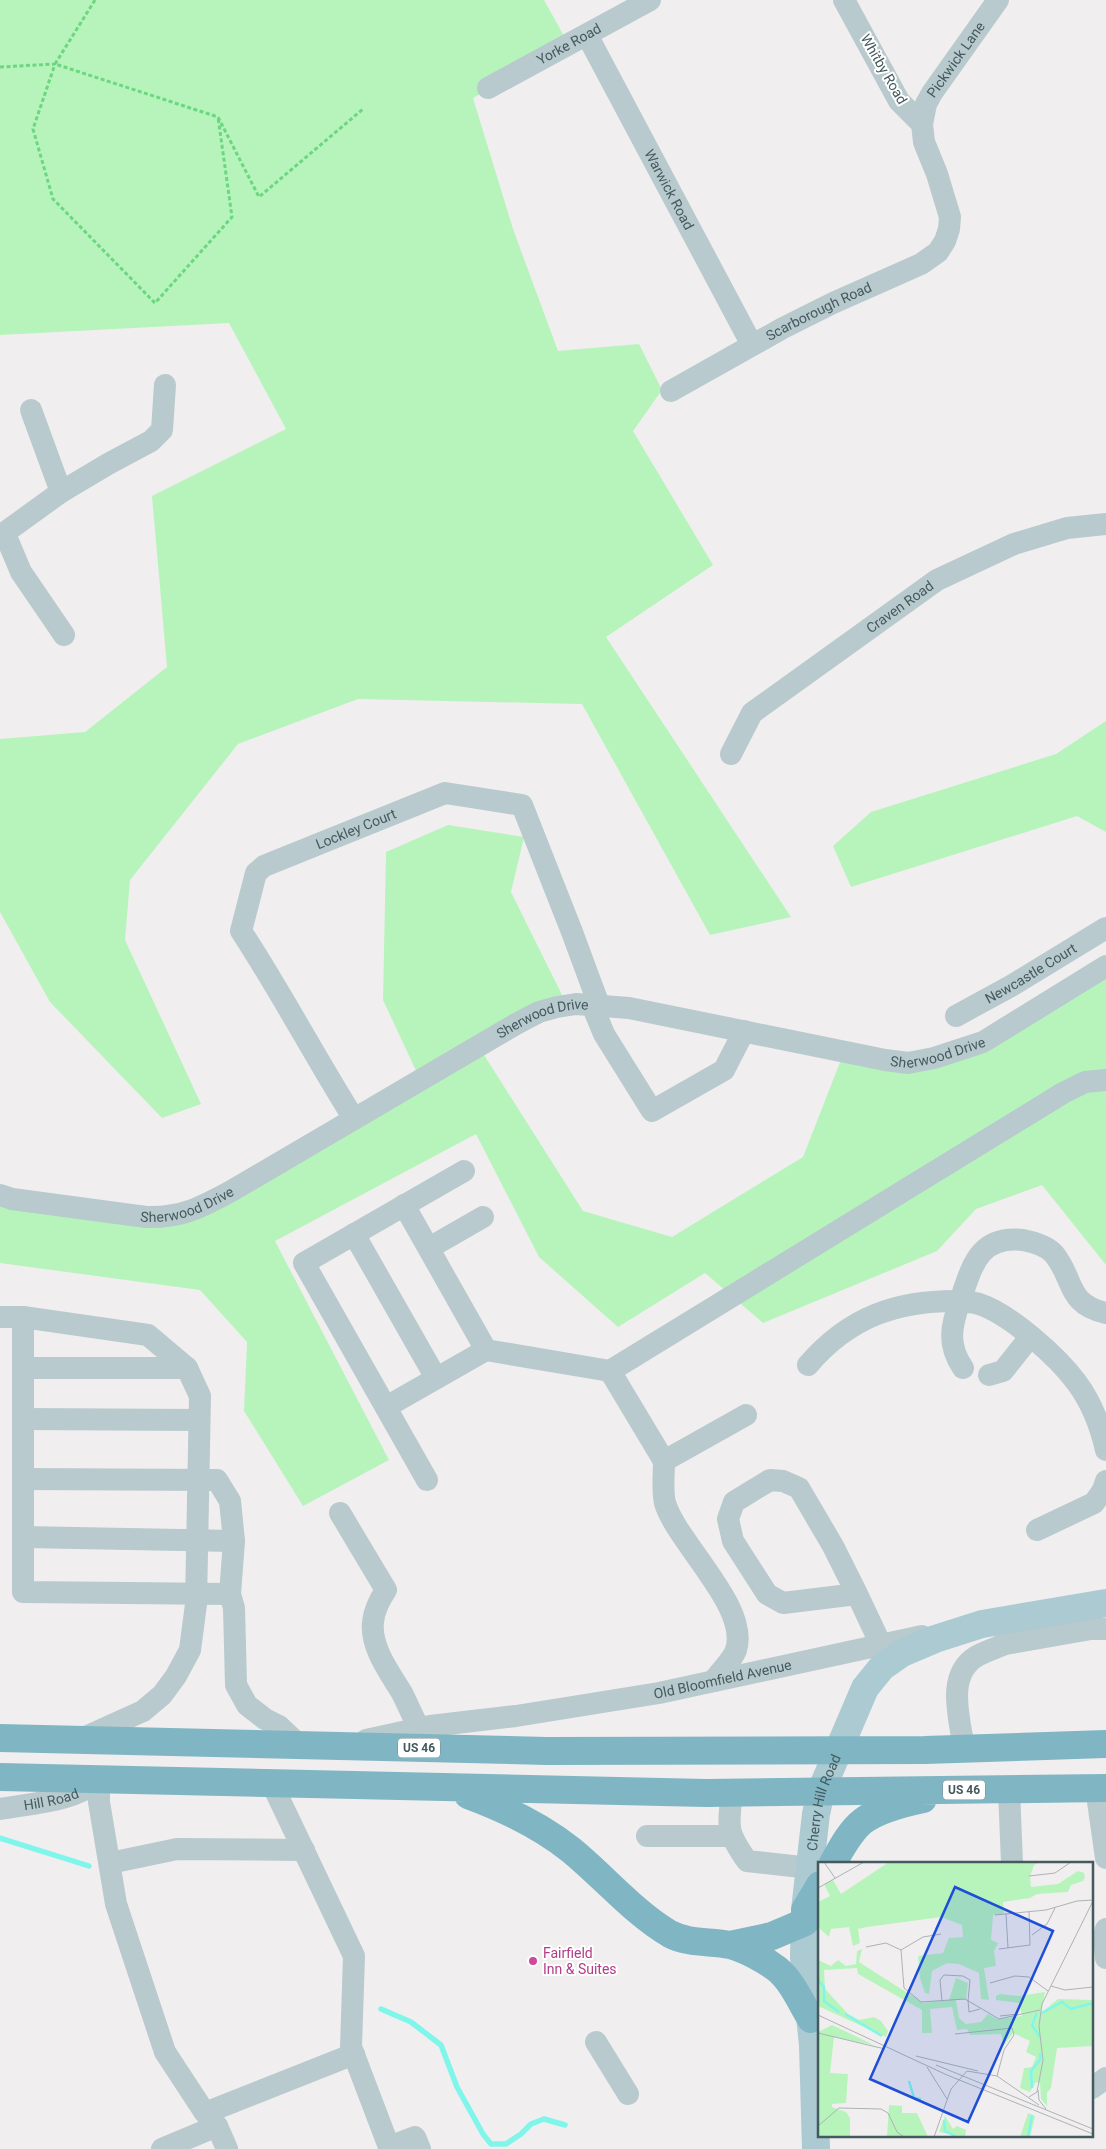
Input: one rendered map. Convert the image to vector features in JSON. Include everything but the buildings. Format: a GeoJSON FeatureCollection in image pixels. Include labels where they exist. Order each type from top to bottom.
{"type":"FeatureCollection","features":[{"type":"Feature","properties":{"kind":"highway","name":"US 46"},"geometry":{"type":"LineString","coordinates":[[0,1738],[547,1751],[964,1749],[1106,1744]]}},
{"type":"Feature","properties":{"kind":"highway","name":"US 46"},"geometry":{"type":"LineString","coordinates":[[0,1777],[732,1792],[1101,1788]]}},
{"type":"Feature","properties":{"kind":"highway"},"geometry":{"type":"LineString","coordinates":[[448,1787],[504,1808],[542,1829],[571,1850],[648,1918],[671,1934],[698,1943],[730,1945],[772,1936],[805,1916],[818,1880]]}},
{"type":"Feature","properties":{"kind":"highway"},"geometry":{"type":"LineString","coordinates":[[829,1862],[863,1821],[908,1802],[965,1790]]}},
{"type":"Feature","properties":{"kind":"highway"},"geometry":{"type":"LineString","coordinates":[[730,1945],[755,1955],[786,1978],[811,2019]]}},
{"type":"Feature","properties":{"kind":"main road","name":"Old Bloomfield Avenue"},"geometry":{"type":"LineString","coordinates":[[998,1629],[1106,1603]]}},
{"type":"Feature","properties":{"kind":"main road","name":"Cherry Hill Road"},"geometry":{"type":"LineString","coordinates":[[821,1862],[821,1791],[865,1688],[882,1667],[902,1652],[914,1647],[998,1629]]}},
{"type":"Feature","properties":{"kind":"main road"},"geometry":{"type":"LineString","coordinates":[[805,1916],[804,1957],[817,2080],[816,2149]]}},
{"type":"Feature","properties":{"kind":"street","name":"Yorke Road"},"geometry":{"type":"LineString","coordinates":[[488,88],[650,0]]}},
{"type":"Feature","properties":{"kind":"street","name":"Whitby Road"},"geometry":{"type":"LineString","coordinates":[[844,0],[899,101],[922,124]]}},
{"type":"Feature","properties":{"kind":"street","name":"Pickwick Lane"},"geometry":{"type":"LineString","coordinates":[[922,124],[926,104],[932,92],[998,0]]}},
{"type":"Feature","properties":{"kind":"street","name":"Warwick Road"},"geometry":{"type":"LineString","coordinates":[[587,35],[752,345]]}},
{"type":"Feature","properties":{"kind":"street","name":"Scarborough Road"},"geometry":{"type":"LineString","coordinates":[[671,391],[752,345],[833,303],[921,264],[938,252],[945,241],[949,221],[946,203],[924,142],[922,124]]}},
{"type":"Feature","properties":{"kind":"street"},"geometry":{"type":"LineString","coordinates":[[64,635],[21,572],[2,535],[61,492],[151,441],[162,430],[165,385]]}},
{"type":"Feature","properties":{"kind":"street"},"geometry":{"type":"LineString","coordinates":[[31,410],[61,492]]}},
{"type":"Feature","properties":{"kind":"street","name":"Craven Road"},"geometry":{"type":"LineString","coordinates":[[731,754],[752,713],[937,580],[1014,544],[1067,528],[1106,524]]}},
{"type":"Feature","properties":{"kind":"street","name":"Lockley Court"},"geometry":{"type":"LineString","coordinates":[[354,1119],[322,1069],[264,967],[241,931],[256,873],[264,866],[445,793],[522,805],[572,932],[595,1005]]}},
{"type":"Feature","properties":{"kind":"street","name":"Newcastle Court"},"geometry":{"type":"LineString","coordinates":[[956,1016],[1011,986],[1106,928]]}},
{"type":"Feature","properties":{"kind":"street","name":"Sherwood Drive"},"geometry":{"type":"LineString","coordinates":[[0,1195],[12,1199],[146,1217],[164,1218],[196,1210],[539,1012],[557,1007],[576,1004],[629,1008],[885,1060],[908,1063],[959,1052],[983,1042],[1106,966]]}},
{"type":"Feature","properties":{"kind":"street"},"geometry":{"type":"LineString","coordinates":[[1011,986],[1029,1014]]}},
{"type":"Feature","properties":{"kind":"street"},"geometry":{"type":"LineString","coordinates":[[595,1005],[604,1034],[652,1111],[724,1070],[744,1031]]}},
{"type":"Feature","properties":{"kind":"street"},"geometry":{"type":"LineString","coordinates":[[386,1407],[486,1350],[610,1371],[1063,1094],[1085,1082],[1106,1080]]}},
{"type":"Feature","properties":{"kind":"street"},"geometry":{"type":"LineString","coordinates":[[427,1480],[304,1263],[464,1171]]}},
{"type":"Feature","properties":{"kind":"street"},"geometry":{"type":"LineString","coordinates":[[404,1205],[486,1350]]}},
{"type":"Feature","properties":{"kind":"street"},"geometry":{"type":"LineString","coordinates":[[428,1248],[483,1218]]}},
{"type":"Feature","properties":{"kind":"street"},"geometry":{"type":"LineString","coordinates":[[354,1234],[436,1378]]}},
{"type":"Feature","properties":{"kind":"street"},"geometry":{"type":"LineString","coordinates":[[963,1368],[954,1356],[952,1338],[954,1317],[974,1260],[988,1246],[1011,1239],[1033,1242],[1052,1252],[1063,1267],[1070,1286],[1081,1302],[1095,1311],[1106,1314]]}},
{"type":"Feature","properties":{"kind":"street"},"geometry":{"type":"LineString","coordinates":[[808,1366],[822,1348],[840,1333],[872,1316],[904,1305],[938,1301],[960,1301],[978,1304],[996,1313],[1030,1337],[1060,1362],[1078,1385],[1093,1413],[1106,1450]]}},
{"type":"Feature","properties":{"kind":"street"},"geometry":{"type":"LineString","coordinates":[[0,1316],[148,1335],[187,1368],[200,1396],[196,1592],[190,1650],[176,1676],[162,1695],[144,1711],[78,1740]]}},
{"type":"Feature","properties":{"kind":"street"},"geometry":{"type":"LineString","coordinates":[[23,1318],[23,1592],[196,1592],[230,1594]]}},
{"type":"Feature","properties":{"kind":"street"},"geometry":{"type":"LineString","coordinates":[[989,1375],[1003,1370],[1030,1337]]}},
{"type":"Feature","properties":{"kind":"street"},"geometry":{"type":"LineString","coordinates":[[23,1368],[187,1368]]}},
{"type":"Feature","properties":{"kind":"street"},"geometry":{"type":"LineString","coordinates":[[610,1371],[664,1461],[665,1503],[680,1530],[730,1607],[736,1632],[736,1651],[713,1681]]}},
{"type":"Feature","properties":{"kind":"street"},"geometry":{"type":"LineString","coordinates":[[664,1461],[746,1415]]}},
{"type":"Feature","properties":{"kind":"street"},"geometry":{"type":"LineString","coordinates":[[23,1419],[199,1420]]}},
{"type":"Feature","properties":{"kind":"street"},"geometry":{"type":"LineString","coordinates":[[23,1478],[217,1480],[230,1501],[234,1541],[230,1594],[234,1608],[236,1685],[247,1705],[265,1719],[279,1726],[299,1745]]}},
{"type":"Feature","properties":{"kind":"street"},"geometry":{"type":"LineString","coordinates":[[857,1594],[783,1603],[767,1594],[733,1541],[728,1519],[734,1502],[770,1480],[783,1481],[798,1488],[833,1546],[857,1594],[881,1645]]}},
{"type":"Feature","properties":{"kind":"street"},"geometry":{"type":"LineString","coordinates":[[1037,1530],[1094,1503],[1103,1490],[1106,1481]]}},
{"type":"Feature","properties":{"kind":"street"},"geometry":{"type":"LineString","coordinates":[[340,1513],[386,1590],[380,1599],[372,1621],[373,1635],[385,1665],[403,1695],[419,1728]]}},
{"type":"Feature","properties":{"kind":"street"},"geometry":{"type":"LineString","coordinates":[[23,1537],[234,1541]]}},
{"type":"Feature","properties":{"kind":"street"},"geometry":{"type":"LineString","coordinates":[[964,1749],[956,1688],[961,1672],[976,1657],[998,1629],[1106,1629]]}},
{"type":"Feature","properties":{"kind":"street","name":"Old Bloomfield Avenue"},"geometry":{"type":"LineString","coordinates":[[338,1746],[419,1728],[659,1693],[881,1645],[998,1629]]}},
{"type":"Feature","properties":{"kind":"street"},"geometry":{"type":"LineString","coordinates":[[99,1780],[99,1802],[116,1904],[165,2052],[211,2120],[227,2149]]}},
{"type":"Feature","properties":{"kind":"street","name":"Hill Road"},"geometry":{"type":"LineString","coordinates":[[0,1808],[76,1794],[99,1780]]}},
{"type":"Feature","properties":{"kind":"street"},"geometry":{"type":"LineString","coordinates":[[272,1784],[354,1956],[351,2048],[387,2148],[415,2136],[420,2149]]}},
{"type":"Feature","properties":{"kind":"street"},"geometry":{"type":"LineString","coordinates":[[1101,1788],[1105,1845]]}},
{"type":"Feature","properties":{"kind":"street"},"geometry":{"type":"LineString","coordinates":[[1009,1790],[1012,1862]]}},
{"type":"Feature","properties":{"kind":"street"},"geometry":{"type":"LineString","coordinates":[[732,1792],[729,1821],[731,1836],[747,1860],[818,1872]]}},
{"type":"Feature","properties":{"kind":"street"},"geometry":{"type":"LineString","coordinates":[[647,1836],[731,1836]]}},
{"type":"Feature","properties":{"kind":"street"},"geometry":{"type":"LineString","coordinates":[[110,1863],[176,1849],[304,1850]]}},
{"type":"Feature","properties":{"kind":"street"},"geometry":{"type":"LineString","coordinates":[[1106,1929],[1104,1936],[1106,1958]]}},
{"type":"Feature","properties":{"kind":"street"},"geometry":{"type":"LineString","coordinates":[[596,2042],[628,2094]]}},
{"type":"Feature","properties":{"kind":"street"},"geometry":{"type":"LineString","coordinates":[[162,2149],[211,2120],[354,2054]]}},
{"type":"Feature","properties":{"kind":"street"},"geometry":{"type":"LineString","coordinates":[[1094,2087],[1106,2078]]}},
{"type":"Feature","properties":{"kind":"path"},"geometry":{"type":"LineString","coordinates":[[94,0],[55,64],[33,129],[52,199],[155,303],[232,217],[218,117]]}},
{"type":"Feature","properties":{"kind":"path"},"geometry":{"type":"LineString","coordinates":[[0,67],[55,64],[218,117],[259,197],[363,109]]}},
{"type":"Feature","properties":{"kind":"green space"},"geometry":{"type":"Polygon","coordinates":[[[0,0],[544,0],[569,45],[473,98],[513,229],[558,351],[639,344],[662,390],[633,431],[713,565],[606,637],[791,917],[710,935],[582,704],[358,699],[238,744],[130,880],[125,940],[201,1104],[162,1118],[50,1002],[0,912],[0,739],[85,732],[167,667],[152,496],[286,429],[229,323],[0,335],[0,0]]]}},
{"type":"Feature","properties":{"kind":"green space"},"geometry":{"type":"Polygon","coordinates":[[[1106,721],[1106,832],[1077,816],[851,887],[833,846],[871,812],[1056,754],[1106,721]]]}},
{"type":"Feature","properties":{"kind":"green space"},"geometry":{"type":"Polygon","coordinates":[[[448,825],[524,837],[511,892],[565,1001],[479,1047],[583,1211],[672,1237],[803,1157],[844,1052],[943,1057],[1106,964],[1106,1265],[1042,1185],[976,1209],[937,1251],[763,1323],[705,1273],[618,1327],[539,1257],[476,1134],[275,1241],[389,1460],[303,1506],[244,1411],[247,1342],[200,1290],[0,1263],[0,1189],[176,1216],[419,1077],[383,1000],[386,852],[448,825]]]}},
{"type":"Feature","properties":{"kind":"waterway"},"geometry":{"type":"LineString","coordinates":[[0,1838],[89,1866]]}},
{"type":"Feature","properties":{"kind":"waterway"},"geometry":{"type":"LineString","coordinates":[[381,2009],[411,2022],[441,2045],[457,2087],[483,2134],[491,2144],[506,2144],[521,2134],[531,2124],[544,2119],[565,2125]]}},
{"type":"Feature","properties":{"kind":"place","name":"Fairfield Inn & Suites"},"geometry":{"type":"Point","coordinates":[533,1961]}}]}
